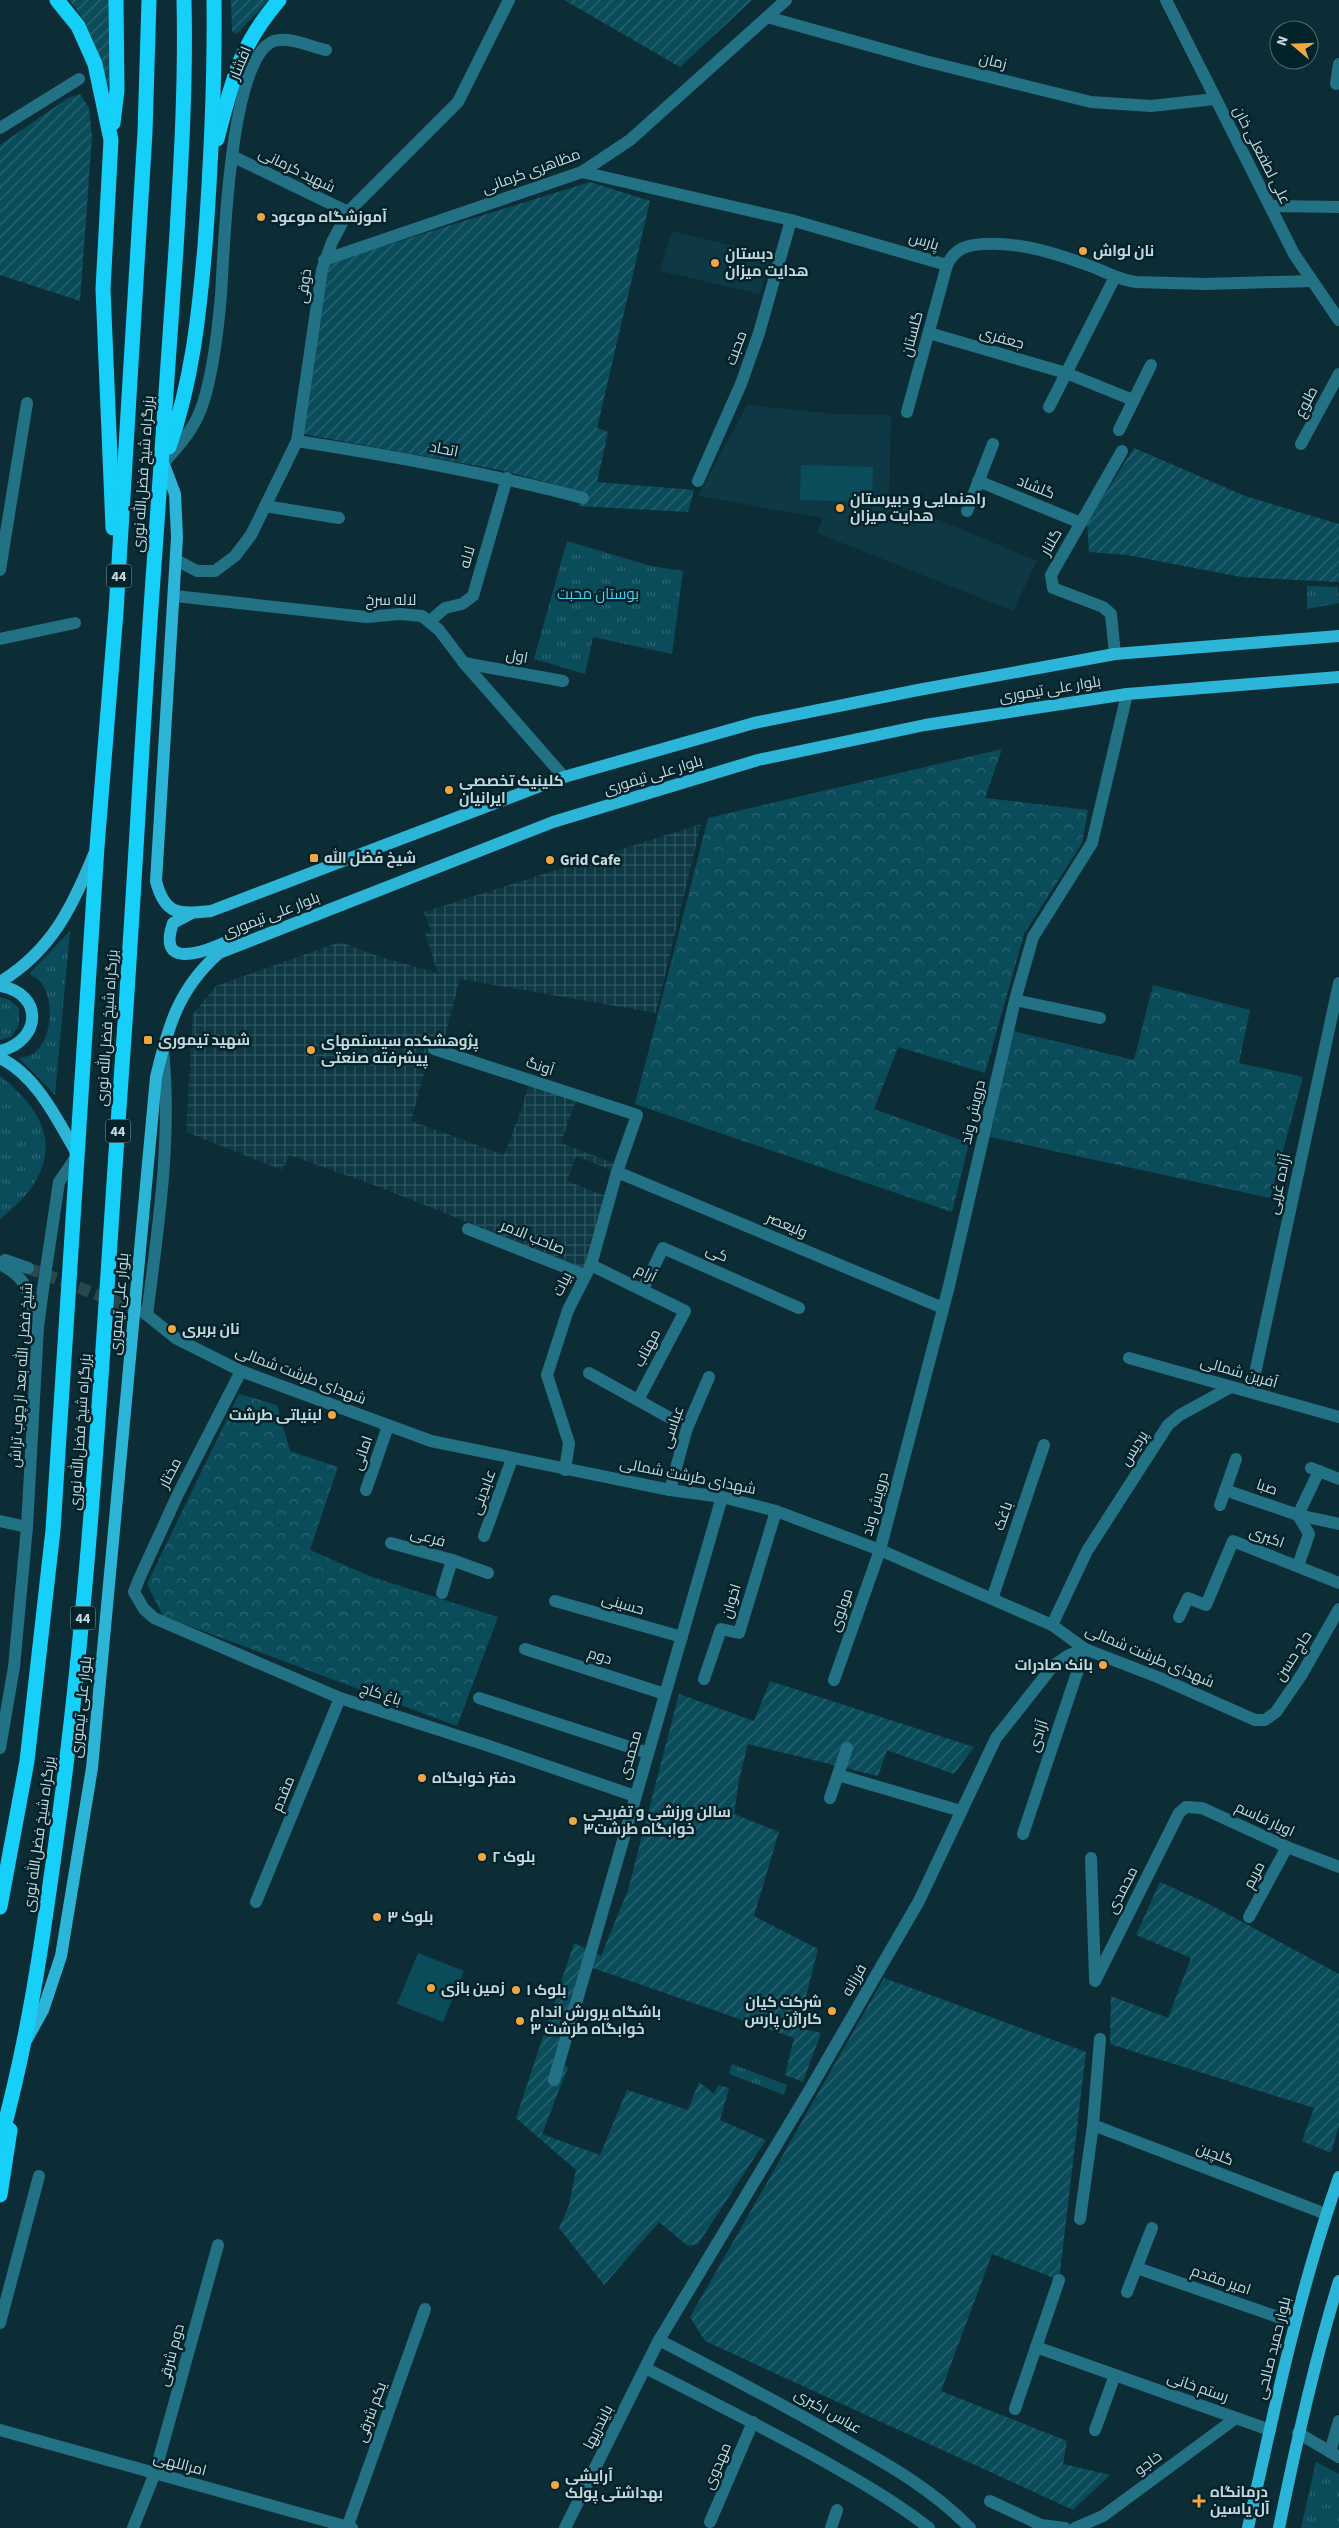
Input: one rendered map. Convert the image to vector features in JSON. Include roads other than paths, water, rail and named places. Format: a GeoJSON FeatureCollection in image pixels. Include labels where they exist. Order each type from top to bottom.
{"type":"FeatureCollection","features":[{"type":"Feature","properties":{"kind":"highway"},"geometry":{"type":"LineString","coordinates":[[57,0],[78,26],[88,48],[102,91],[111,140]]}},
{"type":"Feature","properties":{"kind":"highway"},"geometry":{"type":"LineString","coordinates":[[116,0],[117,90],[111,140],[103,289],[116,612]]}},
{"type":"Feature","properties":{"kind":"highway","name":"بزرگراه شیخ فضل‌الله نوری"},"geometry":{"type":"LineString","coordinates":[[0,1907],[27,1761],[53,1530],[97,848],[116,612],[145,142],[149,0]]}},
{"type":"Feature","properties":{"kind":"highway","name":"بزرگراه شیخ فضل‌الله نوری"},"geometry":{"type":"LineString","coordinates":[[0,2142],[15,2089],[24,2046],[49,1898],[67,1764],[89,1551],[134,909],[155,548],[163,462],[183,133],[186,61],[184,0]]}},
{"type":"Feature","properties":{"kind":"highway"},"geometry":{"type":"LineString","coordinates":[[163,462],[177,425],[198,329],[212,157],[214,0]]}},
{"type":"Feature","properties":{"kind":"highway"},"geometry":{"type":"LineString","coordinates":[[212,157],[238,62],[262,20],[279,0]]}},
{"type":"Feature","properties":{"kind":"highway"},"geometry":{"type":"LineString","coordinates":[[0,2195],[15,2089]]}},
{"type":"Feature","properties":{"kind":"main road","name":"بلوار علی تیموری"},"geometry":{"type":"LineString","coordinates":[[163,462],[175,494],[176,560],[156,881],[162,900],[168,906],[175,910],[192,913],[211,911],[564,777],[754,723],[1115,654],[1339,636]]}},
{"type":"Feature","properties":{"kind":"main road","name":"بلوار علی تیموری"},"geometry":{"type":"LineString","coordinates":[[24,2046],[43,2010],[61,1956],[92,1768],[117,1514],[152,1104],[163,1049],[172,1017],[192,980],[207,963],[219,952],[553,822],[758,760],[925,725],[1127,694],[1339,677]]}},
{"type":"Feature","properties":{"kind":"main road"},"geometry":{"type":"LineString","coordinates":[[0,1051],[12,1048],[28,1034],[32,1007],[22,994],[0,984],[28,963],[47,944],[80,890],[97,848]]}},
{"type":"Feature","properties":{"kind":"main road"},"geometry":{"type":"LineString","coordinates":[[192,913],[173,923],[170,933],[175,950],[185,955],[203,952],[265,928],[291,924]]}},
{"type":"Feature","properties":{"kind":"main road"},"geometry":{"type":"LineString","coordinates":[[0,1058],[19,1070],[33,1085],[56,1116],[76,1155]]}},
{"type":"Feature","properties":{"kind":"main road","name":"بلوار حمید صالحی"},"geometry":{"type":"LineString","coordinates":[[1248,2528],[1295,2323],[1326,2214],[1339,2177]]}},
{"type":"Feature","properties":{"kind":"main road"},"geometry":{"type":"LineString","coordinates":[[1279,2528],[1298,2433],[1320,2344],[1339,2281]]}},
{"type":"Feature","properties":{"kind":"street","name":"ذوقی"},"geometry":{"type":"LineString","coordinates":[[176,560],[188,567],[206,572],[215,571],[225,566],[251,535],[297,441],[324,260],[348,212],[458,102],[509,0]]}},
{"type":"Feature","properties":{"kind":"street","name":"مظاهری کرمانی"},"geometry":{"type":"LineString","coordinates":[[324,260],[582,172],[630,140],[786,0]]}},
{"type":"Feature","properties":{"kind":"street","name":"علی لطفعلی خان"},"geometry":{"type":"LineString","coordinates":[[1166,0],[1294,254],[1310,281],[1339,320]]}},
{"type":"Feature","properties":{"kind":"street","name":"زمان"},"geometry":{"type":"LineString","coordinates":[[767,17],[926,61],[1091,102],[1151,106],[1215,99]]}},
{"type":"Feature","properties":{"kind":"street","name":"افشار"},"geometry":{"type":"LineString","coordinates":[[163,462],[196,423],[204,399],[215,348],[221,297],[227,188],[244,95],[251,73],[264,48],[274,41],[285,40],[326,50]]}},
{"type":"Feature","properties":{"kind":"street"},"geometry":{"type":"LineString","coordinates":[[1336,84],[1339,64]]}},
{"type":"Feature","properties":{"kind":"street"},"geometry":{"type":"LineString","coordinates":[[0,128],[79,79]]}},
{"type":"Feature","properties":{"kind":"street","name":"شهید کرمانی"},"geometry":{"type":"LineString","coordinates":[[232,156],[348,212]]}},
{"type":"Feature","properties":{"kind":"street","name":"پارس"},"geometry":{"type":"LineString","coordinates":[[582,172],[791,220],[947,265],[952,256],[970,245],[1021,245],[1076,261],[1115,277],[1136,282],[1205,284],[1310,281]]}},
{"type":"Feature","properties":{"kind":"street"},"geometry":{"type":"LineString","coordinates":[[1270,206],[1339,207]]}},
{"type":"Feature","properties":{"kind":"street","name":"محبت"},"geometry":{"type":"LineString","coordinates":[[698,481],[741,384],[759,332],[791,220]]}},
{"type":"Feature","properties":{"kind":"street","name":"گلستان"},"geometry":{"type":"LineString","coordinates":[[907,412],[947,265]]}},
{"type":"Feature","properties":{"kind":"street"},"geometry":{"type":"LineString","coordinates":[[1049,407],[1115,277]]}},
{"type":"Feature","properties":{"kind":"street","name":"جعفری"},"geometry":{"type":"LineString","coordinates":[[930,333],[1066,373],[1133,400]]}},
{"type":"Feature","properties":{"kind":"street"},"geometry":{"type":"LineString","coordinates":[[1119,430],[1151,365]]}},
{"type":"Feature","properties":{"kind":"street","name":"طلوع"},"geometry":{"type":"LineString","coordinates":[[1302,444],[1339,374]]}},
{"type":"Feature","properties":{"kind":"street"},"geometry":{"type":"LineString","coordinates":[[0,570],[27,403]]}},
{"type":"Feature","properties":{"kind":"street","name":"اتحاد"},"geometry":{"type":"LineString","coordinates":[[297,441],[394,456],[507,478],[583,498]]}},
{"type":"Feature","properties":{"kind":"street"},"geometry":{"type":"LineString","coordinates":[[966,511],[993,444]]}},
{"type":"Feature","properties":{"kind":"street","name":"گلنار"},"geometry":{"type":"LineString","coordinates":[[1115,654],[1111,614],[1103,607],[1053,588],[1051,574],[1122,451]]}},
{"type":"Feature","properties":{"kind":"street","name":"لاله"},"geometry":{"type":"LineString","coordinates":[[430,621],[445,608],[462,604],[473,596],[507,478]]}},
{"type":"Feature","properties":{"kind":"street","name":"گلشاد"},"geometry":{"type":"LineString","coordinates":[[978,481],[1081,523]]}},
{"type":"Feature","properties":{"kind":"street"},"geometry":{"type":"LineString","coordinates":[[265,506],[339,518]]}},
{"type":"Feature","properties":{"kind":"street","name":"لاله سرخ"},"geometry":{"type":"LineString","coordinates":[[175,596],[366,617],[415,614],[430,621],[464,663],[564,777]]}},
{"type":"Feature","properties":{"kind":"street"},"geometry":{"type":"LineString","coordinates":[[0,639],[74,623]]}},
{"type":"Feature","properties":{"kind":"street","name":"اول"},"geometry":{"type":"LineString","coordinates":[[464,663],[563,681]]}},
{"type":"Feature","properties":{"kind":"street","name":"درویش‌ وند"},"geometry":{"type":"LineString","coordinates":[[880,1550],[943,1308],[1015,1000],[1033,937],[1092,842],[1127,694]]}},
{"type":"Feature","properties":{"kind":"street","name":"آزاده غربی"},"geometry":{"type":"LineString","coordinates":[[1250,1392],[1339,983]]}},
{"type":"Feature","properties":{"kind":"street"},"geometry":{"type":"LineString","coordinates":[[1015,1000],[1100,1018]]}},
{"type":"Feature","properties":{"kind":"street","name":"شهدای طرشت شمالی"},"geometry":{"type":"LineString","coordinates":[[163,1049],[167,1086],[160,1213],[145,1314],[177,1339],[241,1371],[431,1441],[566,1470],[670,1490],[722,1497],[776,1511],[880,1550],[1052,1625],[1084,1649],[1160,1678],[1250,1718],[1261,1721],[1270,1718]]}},
{"type":"Feature","properties":{"kind":"street","name":"آونگ"},"geometry":{"type":"LineString","coordinates":[[434,1049],[637,1115]]}},
{"type":"Feature","properties":{"kind":"street","name":"بیات"},"geometry":{"type":"LineString","coordinates":[[566,1470],[569,1443],[547,1375],[568,1310],[588,1270],[617,1172],[637,1115]]}},
{"type":"Feature","properties":{"kind":"street","name":"شیخ فضل الله بعد از چوب تراش"},"geometry":{"type":"LineString","coordinates":[[0,1748],[14,1667],[27,1527],[38,1327],[59,1182],[76,1155]]}},
{"type":"Feature","properties":{"kind":"street","name":"ولیعصر"},"geometry":{"type":"LineString","coordinates":[[617,1172],[943,1308]]}},
{"type":"Feature","properties":{"kind":"street","name":"صاحب الامر"},"geometry":{"type":"LineString","coordinates":[[468,1229],[588,1270]]}},
{"type":"Feature","properties":{"kind":"street","name":"کی"},"geometry":{"type":"LineString","coordinates":[[643,1289],[663,1248],[799,1308]]}},
{"type":"Feature","properties":{"kind":"street"},"geometry":{"type":"LineString","coordinates":[[0,1258],[28,1268]]}},
{"type":"Feature","properties":{"kind":"street"},"geometry":{"type":"LineString","coordinates":[[0,1264],[18,1274],[29,1292],[38,1327]]}},
{"type":"Feature","properties":{"kind":"street","name":"آرام"},"geometry":{"type":"LineString","coordinates":[[588,1270],[643,1289],[685,1311]]}},
{"type":"Feature","properties":{"kind":"street","name":"مهتاب"},"geometry":{"type":"LineString","coordinates":[[638,1400],[685,1311]]}},
{"type":"Feature","properties":{"kind":"street","name":"آفرین شمالی"},"geometry":{"type":"LineString","coordinates":[[1129,1358],[1339,1417]]}},
{"type":"Feature","properties":{"kind":"street","name":"مختار"},"geometry":{"type":"LineString","coordinates":[[134,1592],[178,1494],[241,1371]]}},
{"type":"Feature","properties":{"kind":"street"},"geometry":{"type":"LineString","coordinates":[[589,1373],[670,1418]]}},
{"type":"Feature","properties":{"kind":"street","name":"عباسی"},"geometry":{"type":"LineString","coordinates":[[670,1490],[687,1428],[709,1377]]}},
{"type":"Feature","properties":{"kind":"street","name":"پردیس"},"geometry":{"type":"LineString","coordinates":[[1052,1625],[1088,1551],[1168,1425],[1180,1415],[1232,1387]]}},
{"type":"Feature","properties":{"kind":"street","name":"امانی"},"geometry":{"type":"LineString","coordinates":[[366,1490],[388,1426]]}},
{"type":"Feature","properties":{"kind":"street","name":"باغک"},"geometry":{"type":"LineString","coordinates":[[992,1599],[1044,1445]]}},
{"type":"Feature","properties":{"kind":"street","name":"عابدینی"},"geometry":{"type":"LineString","coordinates":[[484,1536],[512,1459]]}},
{"type":"Feature","properties":{"kind":"street"},"geometry":{"type":"LineString","coordinates":[[1220,1505],[1236,1459]]}},
{"type":"Feature","properties":{"kind":"street"},"geometry":{"type":"LineString","coordinates":[[1298,1515],[1315,1470],[1339,1478]]}},
{"type":"Feature","properties":{"kind":"street","name":"صبا"},"geometry":{"type":"LineString","coordinates":[[1225,1490],[1298,1515],[1339,1524]]}},
{"type":"Feature","properties":{"kind":"street","name":"محمدی"},"geometry":{"type":"LineString","coordinates":[[554,2080],[722,1497]]}},
{"type":"Feature","properties":{"kind":"street","name":"اخوان"},"geometry":{"type":"LineString","coordinates":[[704,1679],[721,1629],[738,1633],[776,1511]]}},
{"type":"Feature","properties":{"kind":"street","name":"اکبری"},"geometry":{"type":"LineString","coordinates":[[1298,1515],[1309,1534],[1298,1566]]}},
{"type":"Feature","properties":{"kind":"street"},"geometry":{"type":"LineString","coordinates":[[0,1521],[27,1527]]}},
{"type":"Feature","properties":{"kind":"street","name":"اکبری"},"geometry":{"type":"LineString","coordinates":[[1179,1617],[1188,1598],[1206,1605],[1233,1542],[1339,1583]]}},
{"type":"Feature","properties":{"kind":"street","name":"فرعی"},"geometry":{"type":"LineString","coordinates":[[390,1543],[452,1560],[442,1593]]}},
{"type":"Feature","properties":{"kind":"street","name":"مولوی"},"geometry":{"type":"LineString","coordinates":[[834,1680],[880,1550]]}},
{"type":"Feature","properties":{"kind":"street"},"geometry":{"type":"LineString","coordinates":[[452,1560],[488,1573]]}},
{"type":"Feature","properties":{"kind":"street","name":"باغ کاج"},"geometry":{"type":"LineString","coordinates":[[134,1592],[144,1609],[154,1618],[340,1698],[635,1796]]}},
{"type":"Feature","properties":{"kind":"street","name":"حسینی"},"geometry":{"type":"LineString","coordinates":[[555,1602],[682,1637]]}},
{"type":"Feature","properties":{"kind":"street","name":"حاج حسن"},"geometry":{"type":"LineString","coordinates":[[1270,1718],[1302,1674],[1339,1609]]}},
{"type":"Feature","properties":{"kind":"street","name":"دوم"},"geometry":{"type":"LineString","coordinates":[[525,1649],[665,1694]]}},
{"type":"Feature","properties":{"kind":"street","name":"فرزانه"},"geometry":{"type":"LineString","coordinates":[[659,2340],[809,2091],[914,1909],[992,1746],[1006,1724],[1053,1666],[1069,1655],[1084,1649]]}},
{"type":"Feature","properties":{"kind":"street","name":"آزادی"},"geometry":{"type":"LineString","coordinates":[[1023,1834],[1084,1649]]}},
{"type":"Feature","properties":{"kind":"street"},"geometry":{"type":"LineString","coordinates":[[0,1706],[14,1667]]}},
{"type":"Feature","properties":{"kind":"street","name":"مقدم"},"geometry":{"type":"LineString","coordinates":[[256,1902],[340,1698]]}},
{"type":"Feature","properties":{"kind":"street"},"geometry":{"type":"LineString","coordinates":[[479,1698],[648,1753]]}},
{"type":"Feature","properties":{"kind":"street"},"geometry":{"type":"LineString","coordinates":[[830,1798],[847,1748]]}},
{"type":"Feature","properties":{"kind":"street"},"geometry":{"type":"LineString","coordinates":[[838,1775],[961,1811]]}},
{"type":"Feature","properties":{"kind":"street","name":"اویار قاسم"},"geometry":{"type":"LineString","coordinates":[[1179,1813],[1186,1807],[1202,1808],[1286,1847],[1339,1867]]}},
{"type":"Feature","properties":{"kind":"street","name":"محمدی"},"geometry":{"type":"LineString","coordinates":[[1090,1858],[1095,1981],[1179,1813]]}},
{"type":"Feature","properties":{"kind":"street","name":"مریم"},"geometry":{"type":"LineString","coordinates":[[1249,1917],[1286,1847]]}},
{"type":"Feature","properties":{"kind":"street"},"geometry":{"type":"LineString","coordinates":[[1080,2219],[1093,2126],[1100,2038]]}},
{"type":"Feature","properties":{"kind":"street","name":"گلچین"},"geometry":{"type":"LineString","coordinates":[[1093,2126],[1326,2214]]}},
{"type":"Feature","properties":{"kind":"street"},"geometry":{"type":"LineString","coordinates":[[0,2324],[39,2176]]}},
{"type":"Feature","properties":{"kind":"street"},"geometry":{"type":"LineString","coordinates":[[1127,2292],[1152,2228]]}},
{"type":"Feature","properties":{"kind":"street","name":"دوم شرقی"},"geometry":{"type":"LineString","coordinates":[[133,2528],[155,2473],[218,2245]]}},
{"type":"Feature","properties":{"kind":"street","name":"امیر مقدم"},"geometry":{"type":"LineString","coordinates":[[1137,2268],[1295,2323]]}},
{"type":"Feature","properties":{"kind":"street"},"geometry":{"type":"LineString","coordinates":[[1015,2409],[1059,2280]]}},
{"type":"Feature","properties":{"kind":"street","name":"یکم شرقی"},"geometry":{"type":"LineString","coordinates":[[349,2528],[425,2309]]}},
{"type":"Feature","properties":{"kind":"street","name":"بایندریها"},"geometry":{"type":"LineString","coordinates":[[565,2528],[659,2340]]}},
{"type":"Feature","properties":{"kind":"street","name":"عباس اکبری"},"geometry":{"type":"LineString","coordinates":[[659,2340],[786,2405],[905,2475],[945,2504],[970,2528]]}},
{"type":"Feature","properties":{"kind":"street","name":"رستم خانی"},"geometry":{"type":"LineString","coordinates":[[1036,2347],[1270,2430]]}},
{"type":"Feature","properties":{"kind":"street"},"geometry":{"type":"LineString","coordinates":[[645,2368],[753,2422],[892,2501],[929,2528]]}},
{"type":"Feature","properties":{"kind":"street"},"geometry":{"type":"LineString","coordinates":[[1095,2430],[1115,2375]]}},
{"type":"Feature","properties":{"kind":"street","name":"خاجو"},"geometry":{"type":"LineString","coordinates":[[1075,2528],[1103,2516],[1236,2418]]}},
{"type":"Feature","properties":{"kind":"street"},"geometry":{"type":"LineString","coordinates":[[1298,2433],[1334,2455],[1339,2421]]}},
{"type":"Feature","properties":{"kind":"street","name":"مهدوی"},"geometry":{"type":"LineString","coordinates":[[710,2522],[753,2422]]}},
{"type":"Feature","properties":{"kind":"street","name":"امراللهی"},"geometry":{"type":"LineString","coordinates":[[0,2430],[349,2528]]}},
{"type":"Feature","properties":{"kind":"street"},"geometry":{"type":"LineString","coordinates":[[990,2500],[1041,2525],[1065,2528]]}},
{"type":"Feature","properties":{"kind":"street"},"geometry":{"type":"LineString","coordinates":[[831,2528],[837,2510]]}},
{"type":"Feature","properties":{"kind":"tunnel"},"geometry":{"type":"LineString","coordinates":[[28,1268],[143,1312]]}},
{"type":"Feature","properties":{"kind":"place","name":"آموزشگاه موعود"},"geometry":{"type":"Point","coordinates":[261,217]}},
{"type":"Feature","properties":{"kind":"place","name":"نان لواش"},"geometry":{"type":"Point","coordinates":[1083,251]}},
{"type":"Feature","properties":{"kind":"place","name":"دبستان هدایت میزان"},"geometry":{"type":"Point","coordinates":[715,263]}},
{"type":"Feature","properties":{"kind":"place","name":"راهنمایی و دبیرستان هدایت میزان"},"geometry":{"type":"Point","coordinates":[840,508]}},
{"type":"Feature","properties":{"kind":"place","name":"کلینیک تخصصی ایرانیان"},"geometry":{"type":"Point","coordinates":[449,790]}},
{"type":"Feature","properties":{"kind":"place","name":"شیخ فضل الله"},"geometry":{"type":"Point","coordinates":[314,858]}},
{"type":"Feature","properties":{"kind":"place","name":"Grid Cafe"},"geometry":{"type":"Point","coordinates":[550,860]}},
{"type":"Feature","properties":{"kind":"place","name":"شهید تیموری"},"geometry":{"type":"Point","coordinates":[148,1040]}},
{"type":"Feature","properties":{"kind":"place","name":"پژوهشکده سیستمهای پیشرفته صنعتی"},"geometry":{"type":"Point","coordinates":[311,1050]}},
{"type":"Feature","properties":{"kind":"place","name":"نان بربری"},"geometry":{"type":"Point","coordinates":[172,1329]}},
{"type":"Feature","properties":{"kind":"place","name":"لبنیاتی طرشت"},"geometry":{"type":"Point","coordinates":[332,1415]}},
{"type":"Feature","properties":{"kind":"place","name":"بانک صادرات"},"geometry":{"type":"Point","coordinates":[1103,1665]}},
{"type":"Feature","properties":{"kind":"place","name":"دفتر خوابگاه"},"geometry":{"type":"Point","coordinates":[422,1778]}},
{"type":"Feature","properties":{"kind":"place","name":"سالن ورزشی و تفریحی خوابگاه طرشت۳"},"geometry":{"type":"Point","coordinates":[573,1821]}},
{"type":"Feature","properties":{"kind":"place","name":"بلوک ۲"},"geometry":{"type":"Point","coordinates":[482,1857]}},
{"type":"Feature","properties":{"kind":"place","name":"بلوک ۳"},"geometry":{"type":"Point","coordinates":[377,1917]}},
{"type":"Feature","properties":{"kind":"place","name":"زمین بازی"},"geometry":{"type":"Point","coordinates":[431,1988]}},
{"type":"Feature","properties":{"kind":"place","name":"بلوک ۱"},"geometry":{"type":"Point","coordinates":[516,1990]}},
{"type":"Feature","properties":{"kind":"place","name":"شرکت کیان‌ کاراژن پارس"},"geometry":{"type":"Point","coordinates":[832,2011]}},
{"type":"Feature","properties":{"kind":"place","name":"باشگاه پرورش اندام خوابگاه طرشت ۳"},"geometry":{"type":"Point","coordinates":[520,2021]}},
{"type":"Feature","properties":{"kind":"place","name":"آرایشی بهداشتی پولک"},"geometry":{"type":"Point","coordinates":[555,2485]}},
{"type":"Feature","properties":{"kind":"place","name":"درمانگاه آل یاسین"},"geometry":{"type":"Point","coordinates":[1199,2501]}},
{"type":"Feature","properties":{"kind":"park label","name":"بوستان محبت"},"geometry":{"type":"Point","coordinates":[598,594]}}]}
